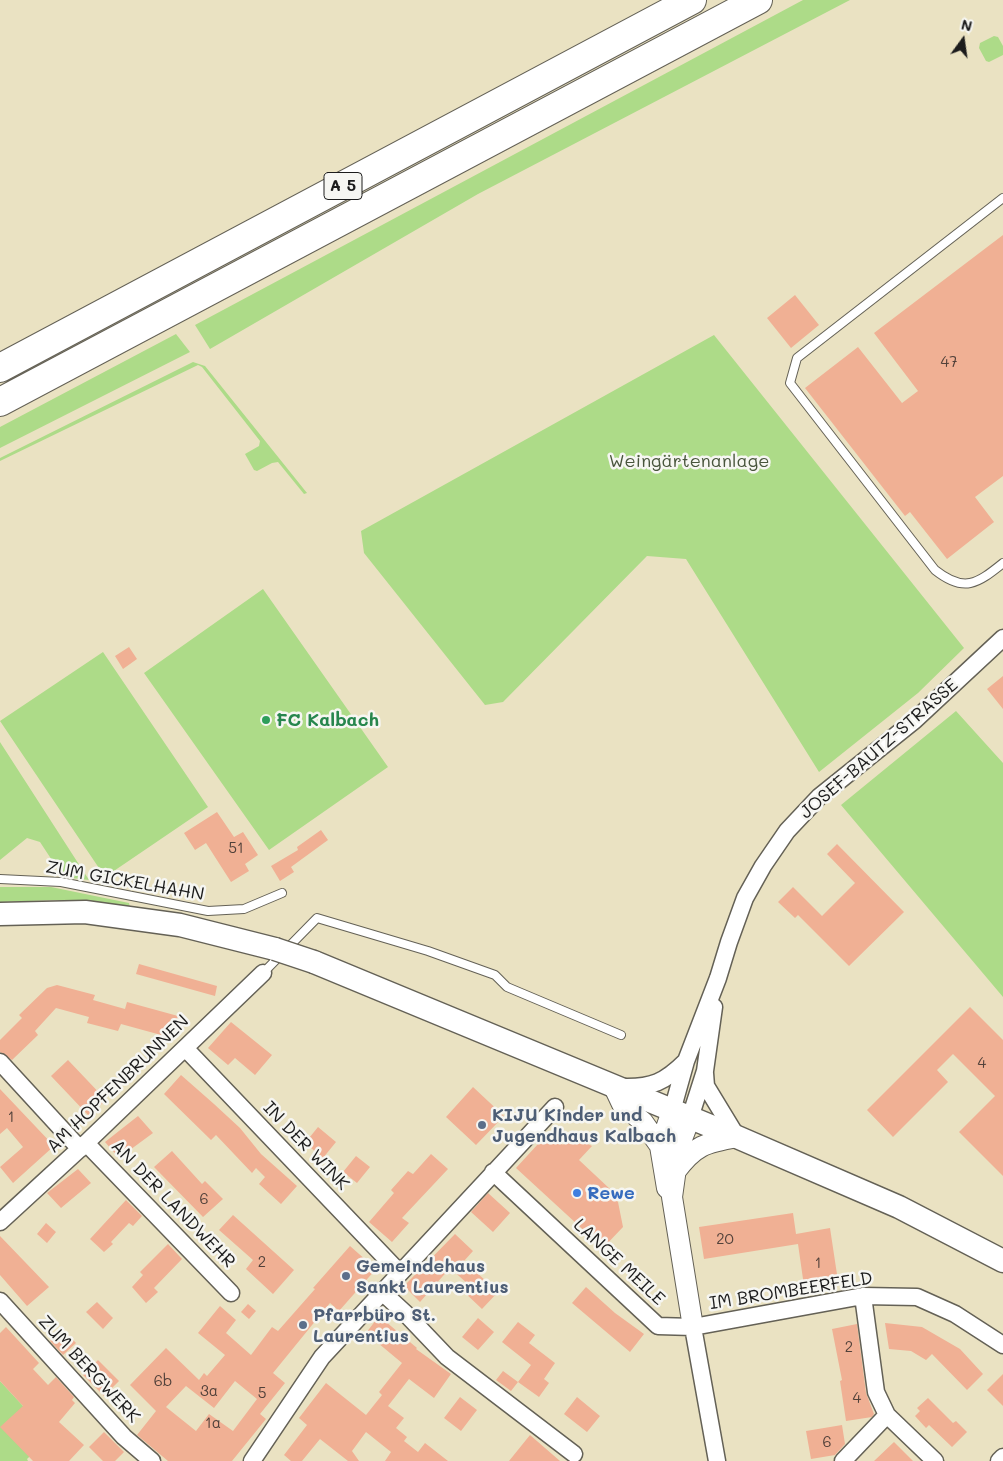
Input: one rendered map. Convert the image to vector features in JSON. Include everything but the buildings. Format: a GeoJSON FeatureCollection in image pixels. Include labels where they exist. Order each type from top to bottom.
{"type":"FeatureCollection","features":[{"type":"Feature","properties":{"kind":"highway","name":"A 5"},"geometry":{"type":"LineString","coordinates":[[0,368],[692,0]]}},
{"type":"Feature","properties":{"kind":"highway","name":"A 5"},"geometry":{"type":"LineString","coordinates":[[0,402],[758,0]]}},
{"type":"Feature","properties":{"kind":"main road"},"geometry":{"type":"LineString","coordinates":[[0,914],[85,912],[180,925],[275,949],[314,962],[737,1137],[899,1207],[1003,1260]]}},
{"type":"Feature","properties":{"kind":"street","name":"JOSEF-BAUTZ-STRASSE"},"geometry":{"type":"LineString","coordinates":[[694,1327],[672,1197],[679,1147],[686,1060],[718,978],[745,898],[763,866],[787,831],[819,797],[915,720],[1003,638]]}},
{"type":"Feature","properties":{"kind":"street","name":"AM HOPFENBRUNNEN"},"geometry":{"type":"LineString","coordinates":[[0,1222],[83,1146],[263,973]]}},
{"type":"Feature","properties":{"kind":"street","name":"JOSEF-BAUTZ-STRASSE"},"geometry":{"type":"LineString","coordinates":[[718,978],[705,1071],[706,1086],[737,1137]]}},
{"type":"Feature","properties":{"kind":"street","name":"IN DER WINK"},"geometry":{"type":"LineString","coordinates":[[185,1048],[398,1272]]}},
{"type":"Feature","properties":{"kind":"street","name":"JOSEF-BAUTZ-STRASSE"},"geometry":{"type":"LineString","coordinates":[[672,1197],[664,1182],[660,1146],[644,1122],[622,1104],[614,1087],[637,1088],[655,1084],[670,1077],[686,1060]]}},
{"type":"Feature","properties":{"kind":"street","name":"AN DER LANDWEHR"},"geometry":{"type":"LineString","coordinates":[[0,1062],[231,1293]]}},
{"type":"Feature","properties":{"kind":"street","name":"JOSEF-BAUTZ-STRASSE"},"geometry":{"type":"LineString","coordinates":[[660,1146],[681,1114],[705,1071]]}},
{"type":"Feature","properties":{"kind":"street"},"geometry":{"type":"LineString","coordinates":[[252,1461],[322,1357],[398,1272],[555,1107]]}},
{"type":"Feature","properties":{"kind":"street"},"geometry":{"type":"LineString","coordinates":[[674,1173],[689,1153],[712,1141],[737,1137]]}},
{"type":"Feature","properties":{"kind":"street","name":"LANGE MEILE"},"geometry":{"type":"LineString","coordinates":[[493,1172],[658,1326],[694,1327]]}},
{"type":"Feature","properties":{"kind":"street"},"geometry":{"type":"LineString","coordinates":[[381,1291],[447,1357],[574,1454]]}},
{"type":"Feature","properties":{"kind":"street"},"geometry":{"type":"LineString","coordinates":[[863,1296],[876,1392],[886,1415],[935,1461]]}},
{"type":"Feature","properties":{"kind":"street","name":"IM BROMBEERFELD"},"geometry":{"type":"LineString","coordinates":[[694,1327],[863,1296],[917,1297],[955,1314],[1003,1345]]}},
{"type":"Feature","properties":{"kind":"street","name":"ZUM BERGWERK"},"geometry":{"type":"LineString","coordinates":[[0,1301],[124,1437],[152,1461]]}},
{"type":"Feature","properties":{"kind":"street"},"geometry":{"type":"LineString","coordinates":[[694,1327],[716,1461]]}},
{"type":"Feature","properties":{"kind":"street"},"geometry":{"type":"LineString","coordinates":[[842,1461],[886,1415]]}},
{"type":"Feature","properties":{"kind":"street"},"geometry":{"type":"LineString","coordinates":[[999,1461],[1003,1457]]}},
{"type":"Feature","properties":{"kind":"lane"},"geometry":{"type":"LineString","coordinates":[[1003,198],[797,358],[790,383],[935,570],[948,580],[963,584],[980,581],[1003,563]]}},
{"type":"Feature","properties":{"kind":"lane","name":"ZUM GICKELHAHN"},"geometry":{"type":"LineString","coordinates":[[0,879],[61,882],[208,911],[244,909],[282,893]]}},
{"type":"Feature","properties":{"kind":"lane"},"geometry":{"type":"LineString","coordinates":[[263,973],[317,918],[428,952],[494,975],[507,987],[621,1035]]}},
{"type":"Feature","properties":{"kind":"green space"},"geometry":{"type":"Polygon","coordinates":[[[803,0],[850,0],[478,194],[210,349],[195,325],[803,0]]]}},
{"type":"Feature","properties":{"kind":"green space"},"geometry":{"type":"Polygon","coordinates":[[[994,36],[998,37],[1003,46],[1003,55],[989,62],[986,61],[979,48],[980,43],[994,36]]]}},
{"type":"Feature","properties":{"kind":"green space"},"geometry":{"type":"Polygon","coordinates":[[[176,334],[190,352],[0,448],[0,427],[176,334]]]}},
{"type":"Feature","properties":{"kind":"green space","name":"Weingärtenanlage"},"geometry":{"type":"Polygon","coordinates":[[[714,335],[964,648],[918,693],[819,772],[686,559],[647,556],[503,702],[485,705],[364,553],[361,531],[714,335]]]}},
{"type":"Feature","properties":{"kind":"green space"},"geometry":{"type":"Polygon","coordinates":[[[193,362],[205,366],[307,493],[304,494],[278,462],[257,471],[254,470],[245,454],[259,446],[260,441],[202,367],[198,365],[0,461],[0,458],[193,362]]]}},
{"type":"Feature","properties":{"kind":"green space","name":"FC Kalbach"},"geometry":{"type":"Polygon","coordinates":[[[263,589],[388,767],[269,850],[144,673],[263,589]]]}},
{"type":"Feature","properties":{"kind":"green space"},"geometry":{"type":"Polygon","coordinates":[[[103,652],[208,807],[105,877],[0,721],[103,652]]]}},
{"type":"Feature","properties":{"kind":"green space"},"geometry":{"type":"Polygon","coordinates":[[[956,711],[1003,763],[1003,997],[841,805],[956,711]]]}},
{"type":"Feature","properties":{"kind":"green space"},"geometry":{"type":"Polygon","coordinates":[[[0,742],[89,880],[63,877],[40,842],[27,838],[0,860],[0,742]]]}},
{"type":"Feature","properties":{"kind":"green space"},"geometry":{"type":"Polygon","coordinates":[[[0,887],[51,887],[129,903],[130,908],[56,900],[0,902],[0,887]]]}},
{"type":"Feature","properties":{"kind":"green space"},"geometry":{"type":"Polygon","coordinates":[[[0,1381],[53,1434],[27,1459],[28,1461],[0,1461],[0,1381]]]}},
{"type":"Feature","properties":{"kind":"place","name":"FC Kalbach"},"geometry":{"type":"Point","coordinates":[266,720]}},
{"type":"Feature","properties":{"kind":"place","name":"KIJU Kinder und Jugendhaus Kalbach"},"geometry":{"type":"Point","coordinates":[482,1125]}},
{"type":"Feature","properties":{"kind":"place","name":"Rewe"},"geometry":{"type":"Point","coordinates":[577,1193]}},
{"type":"Feature","properties":{"kind":"place","name":"Gemeindehaus Sankt Laurentius"},"geometry":{"type":"Point","coordinates":[346,1276]}},
{"type":"Feature","properties":{"kind":"place","name":"Pfarrbüro St. Laurentius"},"geometry":{"type":"Point","coordinates":[303,1325]}}]}
